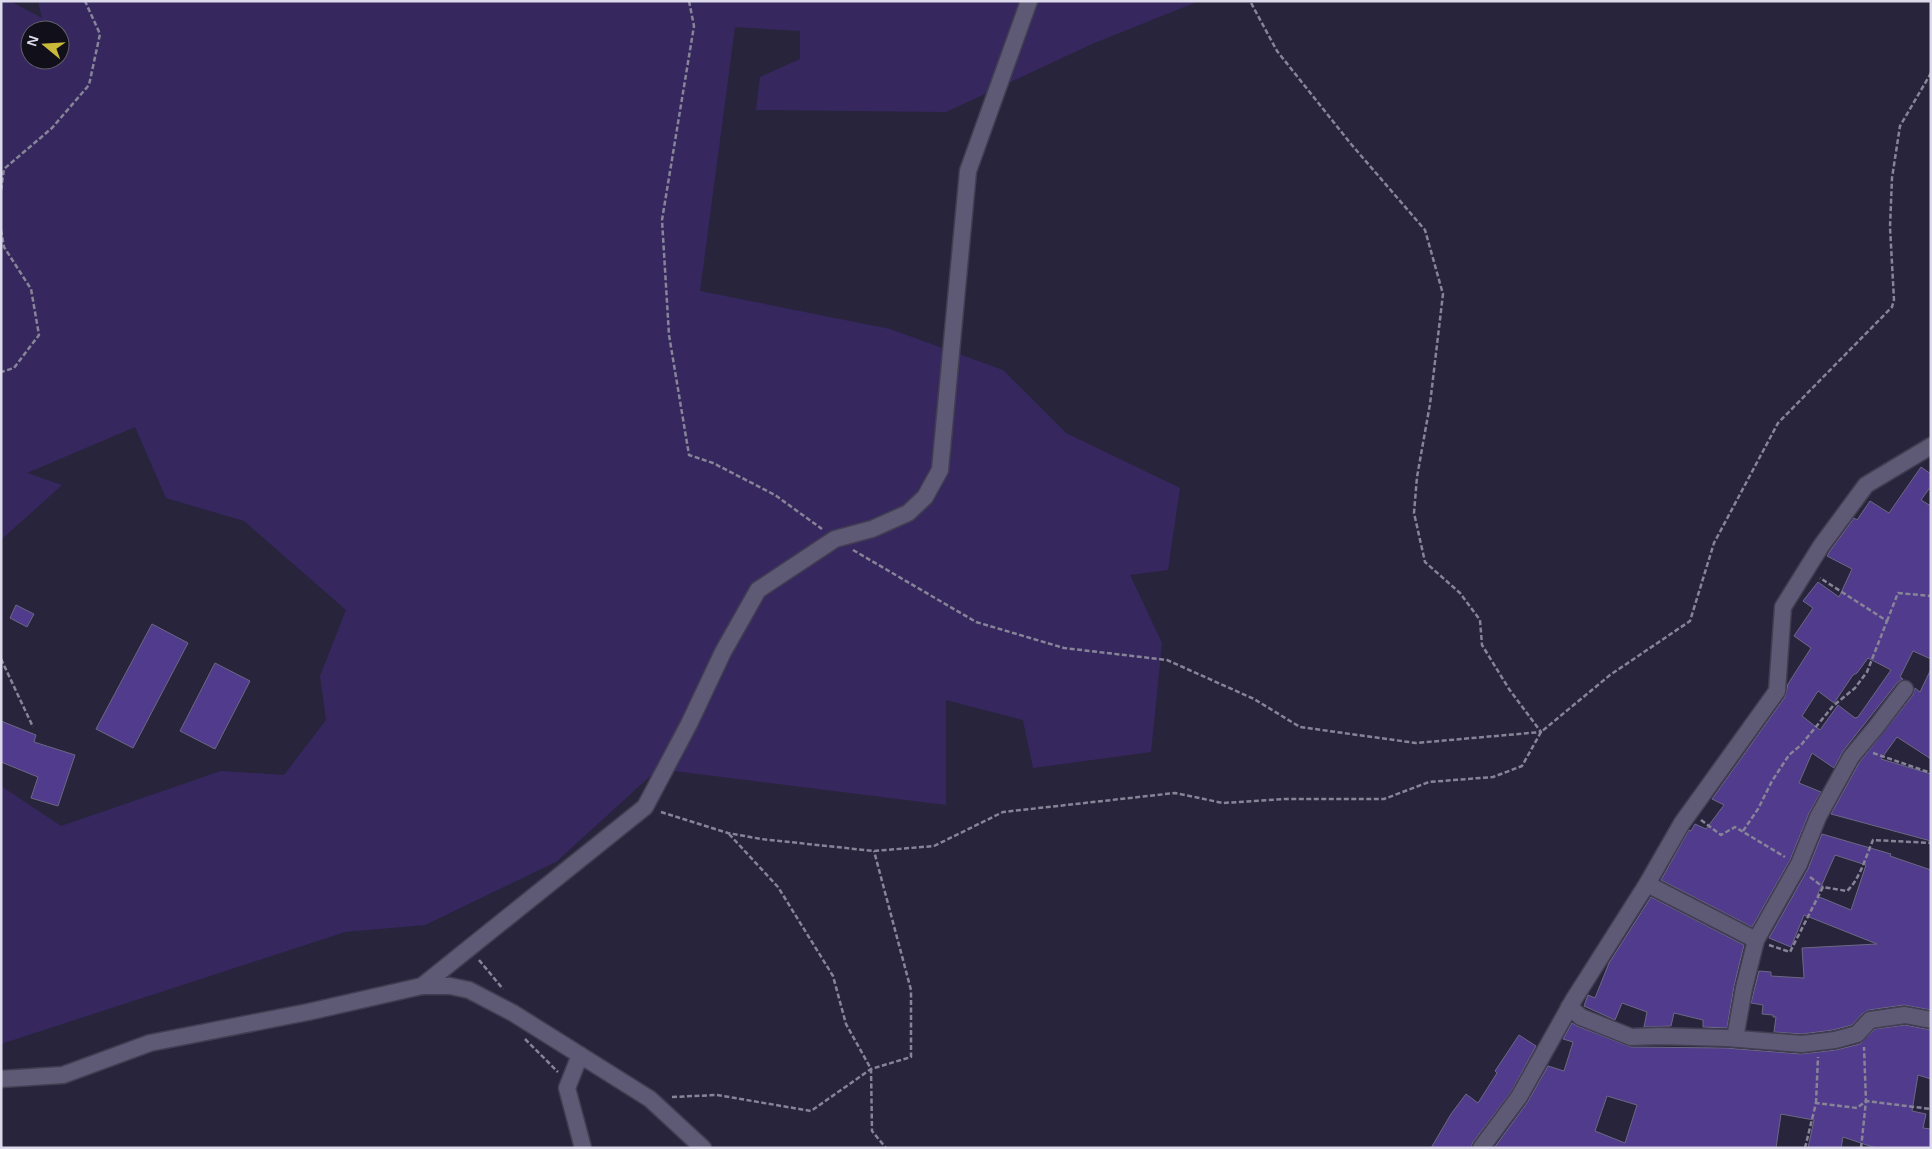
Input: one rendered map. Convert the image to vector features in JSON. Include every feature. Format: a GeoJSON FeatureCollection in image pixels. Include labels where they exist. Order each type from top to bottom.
{"type":"FeatureCollection","features":[{"type":"Feature","properties":{"kind":"street"},"geometry":{"type":"LineString","coordinates":[[422,986],[645,806],[689,724],[723,652],[758,590],[834,538],[872,529],[908,513],[926,497],[940,470],[968,171],[1029,1]]}},
{"type":"Feature","properties":{"kind":"street"},"geometry":{"type":"LineString","coordinates":[[1481,1148],[1519,1097],[1570,1007],[1648,884],[1691,811],[1777,691],[1783,606],[1806,569],[1866,486],[1931,446]]}},
{"type":"Feature","properties":{"kind":"street"},"geometry":{"type":"LineString","coordinates":[[1735,1038],[1744,988],[1756,940],[1798,864],[1818,817],[1851,757],[1905,689]]}},
{"type":"Feature","properties":{"kind":"street"},"geometry":{"type":"LineString","coordinates":[[1648,884],[1756,940]]}},
{"type":"Feature","properties":{"kind":"street"},"geometry":{"type":"LineString","coordinates":[[1,1079],[63,1075],[150,1044],[308,1012],[422,986],[450,986],[469,990],[513,1013],[650,1099],[703,1148]]}},
{"type":"Feature","properties":{"kind":"street"},"geometry":{"type":"LineString","coordinates":[[1570,1007],[1582,1017],[1631,1037],[1735,1038],[1802,1044],[1835,1040],[1857,1034],[1870,1020],[1905,1015],[1931,1020]]}},
{"type":"Feature","properties":{"kind":"street"},"geometry":{"type":"LineString","coordinates":[[580,1055],[568,1088],[583,1148]]}},
{"type":"Feature","properties":{"kind":"path"},"geometry":{"type":"LineString","coordinates":[[1,190],[4,170],[52,128],[89,85],[100,34],[86,1]]}},
{"type":"Feature","properties":{"kind":"path"},"geometry":{"type":"LineString","coordinates":[[689,1],[694,26],[662,220],[669,335],[689,455],[713,463],[775,495],[834,538],[976,622],[1064,648],[1167,660],[1254,699],[1300,727],[1416,743],[1541,732]]}},
{"type":"Feature","properties":{"kind":"path"},"geometry":{"type":"LineString","coordinates":[[1250,1],[1277,51],[1424,230],[1443,294],[1430,404],[1417,477],[1414,513],[1425,562],[1460,593],[1480,620],[1482,646],[1509,689],[1541,732]]}},
{"type":"Feature","properties":{"kind":"path"},"geometry":{"type":"LineString","coordinates":[[645,806],[728,833],[761,839],[874,851],[934,846],[1003,812],[1175,793],[1223,803],[1384,799],[1429,782],[1493,777],[1522,766],[1541,732],[1610,676],[1690,621],[1714,543],[1778,423],[1892,307],[1894,300],[1890,227],[1892,178],[1900,126],[1931,73]]}},
{"type":"Feature","properties":{"kind":"path"},"geometry":{"type":"LineString","coordinates":[[1,230],[4,247],[31,289],[39,335],[14,368],[1,372]]}},
{"type":"Feature","properties":{"kind":"path"},"geometry":{"type":"LineString","coordinates":[[1806,569],[1887,621]]}},
{"type":"Feature","properties":{"kind":"path"},"geometry":{"type":"LineString","coordinates":[[1743,831],[1758,809],[1788,755],[1801,745],[1833,706],[1855,688],[1867,672],[1898,593],[1931,596]]}},
{"type":"Feature","properties":{"kind":"path"},"geometry":{"type":"LineString","coordinates":[[1,659],[33,727]]}},
{"type":"Feature","properties":{"kind":"path"},"geometry":{"type":"LineString","coordinates":[[1860,746],[1877,755],[1931,773]]}},
{"type":"Feature","properties":{"kind":"path"},"geometry":{"type":"LineString","coordinates":[[1691,811],[1722,835],[1735,827],[1743,831],[1798,864],[1807,875],[1823,887],[1847,891],[1851,887],[1873,840],[1931,843]]}},
{"type":"Feature","properties":{"kind":"path"},"geometry":{"type":"LineString","coordinates":[[728,833],[778,887],[833,976],[846,1024],[871,1069],[872,1130],[886,1148]]}},
{"type":"Feature","properties":{"kind":"path"},"geometry":{"type":"LineString","coordinates":[[650,1099],[717,1094],[812,1111],[871,1069],[910,1057],[911,990],[874,851]]}},
{"type":"Feature","properties":{"kind":"path"},"geometry":{"type":"LineString","coordinates":[[1756,940],[1790,952],[1823,887]]}},
{"type":"Feature","properties":{"kind":"path"},"geometry":{"type":"LineString","coordinates":[[1861,1148],[1866,1101],[1863,1028]]}},
{"type":"Feature","properties":{"kind":"path"},"geometry":{"type":"LineString","coordinates":[[1805,1148],[1816,1103],[1818,1042]]}},
{"type":"Feature","properties":{"kind":"path"},"geometry":{"type":"LineString","coordinates":[[1816,1103],[1857,1108],[1866,1101],[1931,1109]]}},
{"type":"Feature","properties":{"kind":"shaded area"},"geometry":{"type":"Polygon","coordinates":[[[1,1],[10,1],[42,18],[38,1],[1199,1],[1092,44],[946,112],[756,110],[760,77],[800,59],[800,31],[735,27],[700,291],[890,329],[1003,370],[1066,433],[1180,488],[1168,570],[1130,575],[1162,643],[1151,752],[1033,768],[1023,720],[946,700],[946,805],[658,769],[556,862],[425,925],[345,932],[1,1044],[1,786],[61,826],[221,771],[284,775],[326,720],[320,676],[346,610],[244,521],[166,498],[135,427],[27,473],[62,485],[2,539],[1,1]]]}},
{"type":"Feature","properties":{"kind":"building"},"geometry":{"type":"Polygon","coordinates":[[[1921,467],[1931,474],[1931,486],[1921,500],[1931,506],[1931,659],[1913,651],[1900,677],[1903,679],[1897,683],[1843,751],[1834,768],[1812,753],[1799,783],[1821,792],[1809,813],[1790,860],[1752,927],[1661,880],[1689,830],[1691,831],[1695,824],[1706,829],[1724,805],[1712,799],[1785,697],[1788,684],[1811,648],[1794,636],[1813,608],[1803,601],[1818,582],[1839,597],[1852,569],[1827,556],[1830,551],[1854,518],[1857,520],[1870,501],[1889,513],[1921,467]],[[1868,658],[1857,673],[1853,675],[1834,703],[1818,691],[1802,716],[1820,730],[1838,705],[1855,718],[1858,717],[1891,670],[1868,658]]]}},
{"type":"Feature","properties":{"kind":"building"},"geometry":{"type":"Polygon","coordinates":[[[16,605],[34,614],[27,627],[10,618],[16,605]]]}},
{"type":"Feature","properties":{"kind":"building"},"geometry":{"type":"Polygon","coordinates":[[[152,624],[188,643],[133,748],[96,729],[152,624]]]}},
{"type":"Feature","properties":{"kind":"building"},"geometry":{"type":"Polygon","coordinates":[[[215,663],[250,681],[215,749],[180,731],[215,663]]]}},
{"type":"Feature","properties":{"kind":"building"},"geometry":{"type":"Polygon","coordinates":[[[1931,669],[1931,759],[1897,737],[1881,759],[1931,774],[1931,841],[1831,814],[1859,763],[1913,695],[1915,688],[1920,692],[1931,669]]]}},
{"type":"Feature","properties":{"kind":"building"},"geometry":{"type":"Polygon","coordinates":[[[1,721],[36,735],[34,742],[75,755],[58,806],[31,798],[38,777],[1,762],[1,721]]]}},
{"type":"Feature","properties":{"kind":"building"},"geometry":{"type":"Polygon","coordinates":[[[1822,834],[1891,854],[1890,856],[1931,870],[1931,1010],[1904,1005],[1869,1010],[1863,1013],[1852,1025],[1833,1030],[1802,1034],[1774,1032],[1776,1017],[1762,1014],[1763,1005],[1751,1003],[1759,971],[1771,972],[1771,976],[1804,978],[1802,948],[1877,944],[1804,915],[1791,947],[1769,938],[1808,869],[1822,834]],[[1835,855],[1817,896],[1851,910],[1866,865],[1835,855]]]}},
{"type":"Feature","properties":{"kind":"building"},"geometry":{"type":"Polygon","coordinates":[[[1651,897],[1744,945],[1734,986],[1727,1028],[1703,1027],[1703,1020],[1674,1013],[1671,1026],[1644,1027],[1647,1012],[1622,1003],[1615,1020],[1584,1006],[1588,995],[1595,998],[1609,963],[1651,897]]]}},
{"type":"Feature","properties":{"kind":"building"},"geometry":{"type":"Polygon","coordinates":[[[1572,1023],[1631,1047],[1725,1048],[1801,1054],[1836,1050],[1860,1044],[1875,1029],[1905,1025],[1931,1030],[1931,1079],[1918,1075],[1912,1111],[1926,1114],[1923,1128],[1931,1129],[1931,1148],[1876,1148],[1843,1137],[1841,1148],[1808,1148],[1814,1120],[1781,1114],[1776,1148],[1494,1148],[1527,1103],[1548,1066],[1564,1071],[1573,1042],[1563,1039],[1572,1023]],[[1607,1096],[1595,1131],[1625,1143],[1637,1105],[1607,1096]]]}},
{"type":"Feature","properties":{"kind":"building"},"geometry":{"type":"Polygon","coordinates":[[[1519,1035],[1536,1046],[1511,1092],[1473,1142],[1471,1148],[1431,1148],[1451,1114],[1466,1094],[1478,1103],[1497,1073],[1495,1071],[1519,1035]]]}}]}
